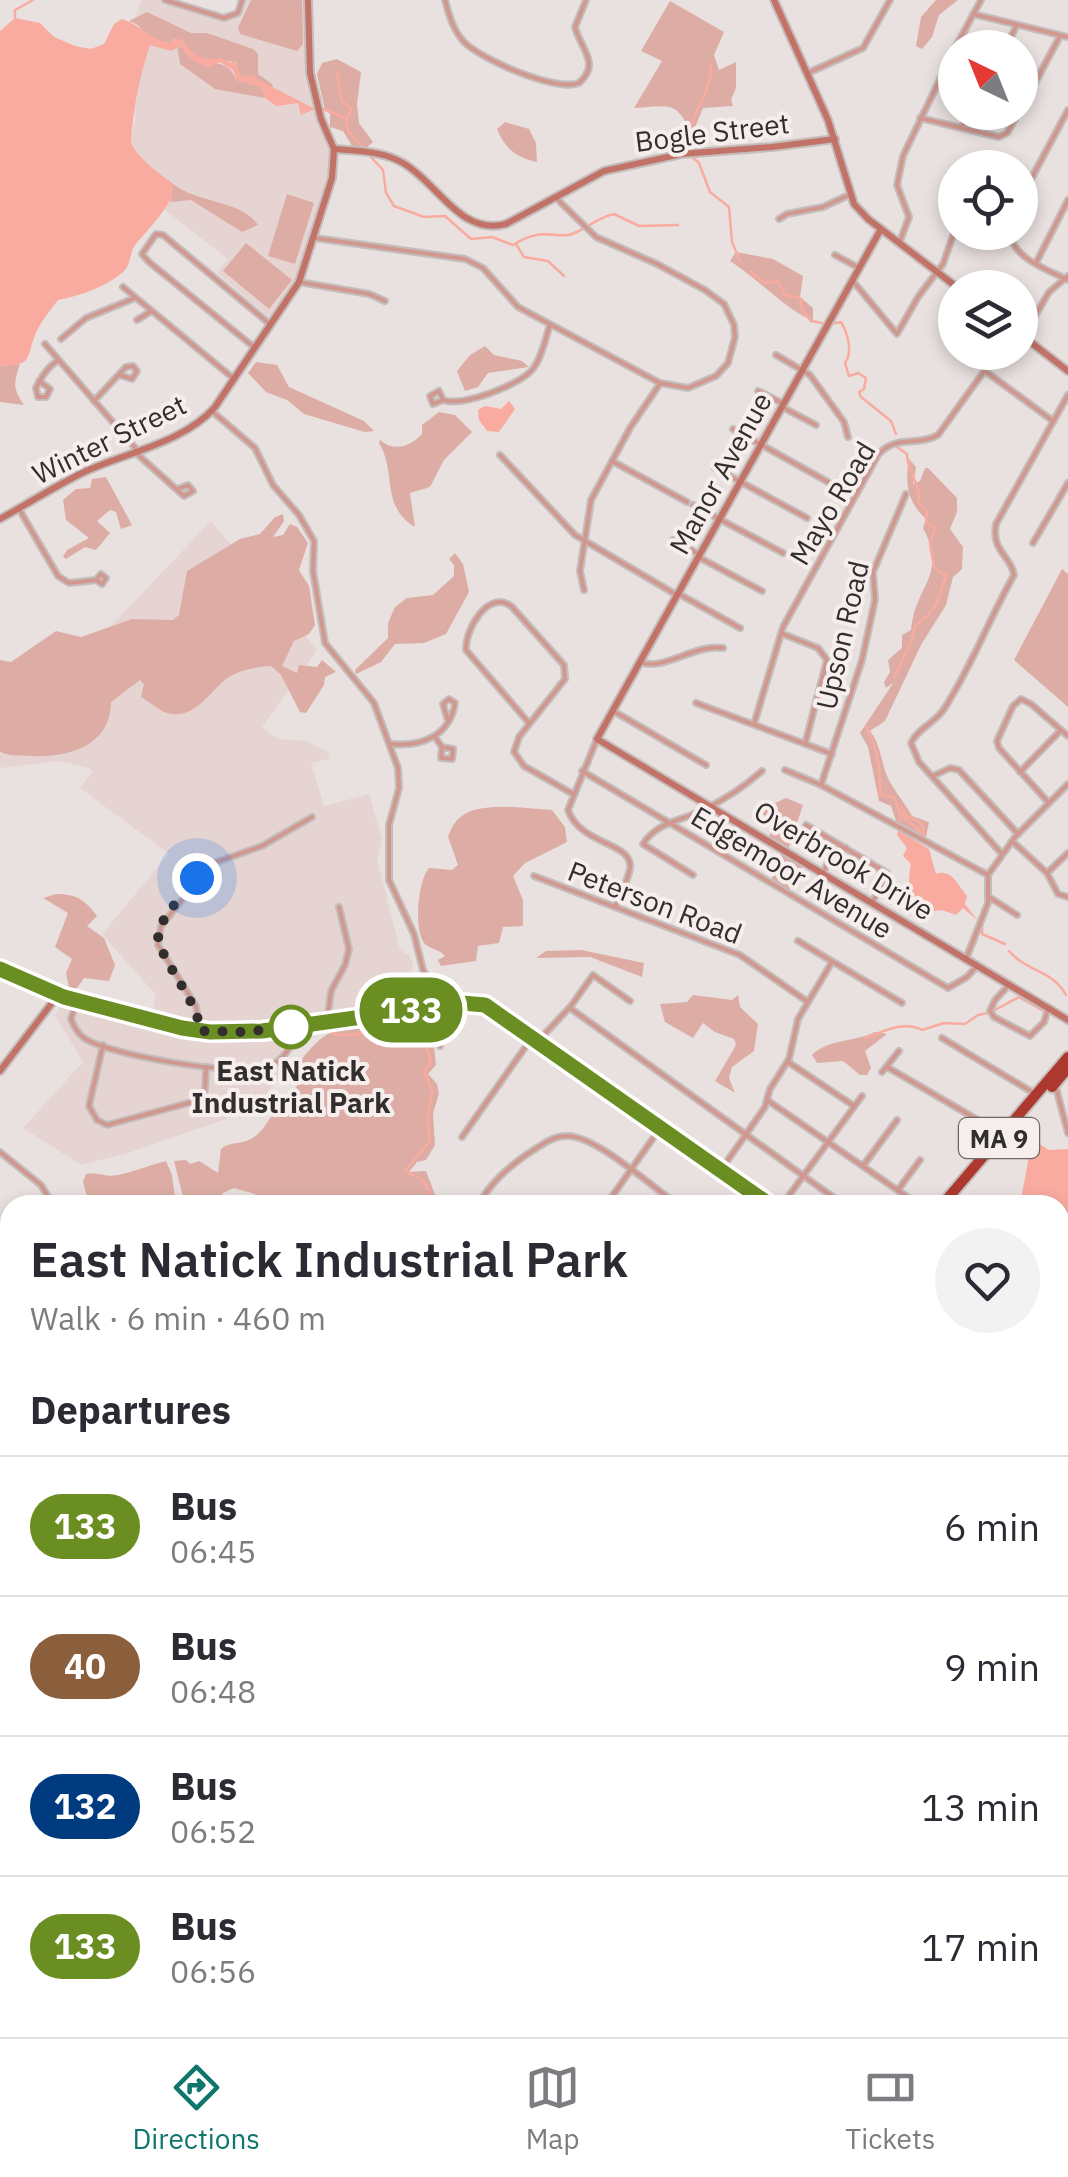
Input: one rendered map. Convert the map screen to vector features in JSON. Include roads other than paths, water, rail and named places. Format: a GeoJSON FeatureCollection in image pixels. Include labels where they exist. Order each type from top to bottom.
{"type":"FeatureCollection","features":[{"type":"Feature","properties":{"kind":"highway","name":"MA 9"},"geometry":{"type":"LineString","coordinates":[[954,1195],[1068,1058]]}},
{"type":"Feature","properties":{"kind":"highway","name":"MA 9"},"geometry":{"type":"LineString","coordinates":[[955,1195],[1068,1068]]}},
{"type":"Feature","properties":{"kind":"street"},"geometry":{"type":"LineString","coordinates":[[166,0],[224,18],[238,13],[242,0]]}},
{"type":"Feature","properties":{"kind":"street","name":"Winter Street"},"geometry":{"type":"LineString","coordinates":[[0,519],[82,474],[184,430],[212,411],[299,282],[334,170],[334,149],[311,78],[308,0]]}},
{"type":"Feature","properties":{"kind":"street"},"geometry":{"type":"LineString","coordinates":[[445,0],[457,34],[475,51],[513,69],[572,86],[585,78],[590,68],[590,57],[575,28],[586,0]]}},
{"type":"Feature","properties":{"kind":"street"},"geometry":{"type":"LineString","coordinates":[[774,0],[835,138],[860,212],[937,272]]}},
{"type":"Feature","properties":{"kind":"street"},"geometry":{"type":"LineString","coordinates":[[808,73],[863,48],[890,0]]}},
{"type":"Feature","properties":{"kind":"street"},"geometry":{"type":"LineString","coordinates":[[965,30],[981,0]]}},
{"type":"Feature","properties":{"kind":"street"},"geometry":{"type":"LineString","coordinates":[[973,14],[1068,37]]}},
{"type":"Feature","properties":{"kind":"street"},"geometry":{"type":"LineString","coordinates":[[1038,77],[1060,35]]}},
{"type":"Feature","properties":{"kind":"street"},"geometry":{"type":"LineString","coordinates":[[900,241],[909,217],[897,185],[898,174],[938,82]]}},
{"type":"Feature","properties":{"kind":"street"},"geometry":{"type":"LineString","coordinates":[[1038,166],[1068,110]]}},
{"type":"Feature","properties":{"kind":"street"},"geometry":{"type":"LineString","coordinates":[[920,118],[938,122]]}},
{"type":"Feature","properties":{"kind":"street"},"geometry":{"type":"LineString","coordinates":[[973,130],[1000,137],[1009,130]]}},
{"type":"Feature","properties":{"kind":"street","name":"Bogle Street"},"geometry":{"type":"LineString","coordinates":[[334,149],[383,154],[399,160],[464,218],[479,226],[506,224],[604,171],[681,154],[835,138]]}},
{"type":"Feature","properties":{"kind":"street"},"geometry":{"type":"LineString","coordinates":[[779,219],[852,197]]}},
{"type":"Feature","properties":{"kind":"street"},"geometry":{"type":"LineString","coordinates":[[314,238],[464,259],[482,268],[512,303],[660,383],[682,388],[694,386],[722,371],[733,351],[734,325],[729,313],[706,290],[588,230],[556,198]]}},
{"type":"Feature","properties":{"kind":"street"},"geometry":{"type":"LineString","coordinates":[[1036,263],[1068,200]]}},
{"type":"Feature","properties":{"kind":"street","name":"Manor Avenue"},"geometry":{"type":"LineString","coordinates":[[597,739],[882,229]]}},
{"type":"Feature","properties":{"kind":"street"},"geometry":{"type":"LineString","coordinates":[[254,348],[141,252],[158,234],[271,325]]}},
{"type":"Feature","properties":{"kind":"street"},"geometry":{"type":"LineString","coordinates":[[852,280],[898,334],[946,250]]}},
{"type":"Feature","properties":{"kind":"street"},"geometry":{"type":"LineString","coordinates":[[1017,250],[1067,278],[1049,292],[1038,309]]}},
{"type":"Feature","properties":{"kind":"street"},"geometry":{"type":"LineString","coordinates":[[835,255],[859,268]]}},
{"type":"Feature","properties":{"kind":"street"},"geometry":{"type":"LineString","coordinates":[[299,282],[370,294],[385,301]]}},
{"type":"Feature","properties":{"kind":"street"},"geometry":{"type":"LineString","coordinates":[[123,288],[233,378]]}},
{"type":"Feature","properties":{"kind":"street"},"geometry":{"type":"LineString","coordinates":[[61,339],[86,318],[136,297]]}},
{"type":"Feature","properties":{"kind":"street"},"geometry":{"type":"LineString","coordinates":[[138,320],[152,311]]}},
{"type":"Feature","properties":{"kind":"street"},"geometry":{"type":"LineString","coordinates":[[443,400],[468,401],[528,374],[537,362],[550,325]]}},
{"type":"Feature","properties":{"kind":"street"},"geometry":{"type":"LineString","coordinates":[[45,344],[136,451],[178,489]]}},
{"type":"Feature","properties":{"kind":"street"},"geometry":{"type":"LineString","coordinates":[[1038,348],[1068,371]]}},
{"type":"Feature","properties":{"kind":"street"},"geometry":{"type":"LineString","coordinates":[[776,354],[803,369],[831,403],[848,436]]}},
{"type":"Feature","properties":{"kind":"street"},"geometry":{"type":"LineString","coordinates":[[39,380],[58,360]]}},
{"type":"Feature","properties":{"kind":"street"},"geometry":{"type":"LineString","coordinates":[[985,371],[1053,421]]}},
{"type":"Feature","properties":{"kind":"street","name":"Mayo Road"},"geometry":{"type":"LineString","coordinates":[[754,724],[781,633],[878,455],[894,442],[936,436],[985,371]]}},
{"type":"Feature","properties":{"kind":"street"},"geometry":{"type":"LineString","coordinates":[[94,401],[120,375]]}},
{"type":"Feature","properties":{"kind":"street"},"geometry":{"type":"LineString","coordinates":[[584,590],[580,571],[591,500],[660,383]]}},
{"type":"Feature","properties":{"kind":"street"},"geometry":{"type":"LineString","coordinates":[[758,390],[816,425]]}},
{"type":"Feature","properties":{"kind":"street"},"geometry":{"type":"LineString","coordinates":[[1002,854],[932,777],[914,754],[912,740],[945,708],[1014,575],[1014,568],[997,547],[996,524],[1068,395]]}},
{"type":"Feature","properties":{"kind":"street"},"geometry":{"type":"LineString","coordinates":[[212,411],[255,448],[273,484],[312,535],[316,546],[313,571],[325,643],[370,697],[391,744],[400,781],[388,826],[389,880],[432,986],[419,1001],[418,1009]]}},
{"type":"Feature","properties":{"kind":"street"},"geometry":{"type":"LineString","coordinates":[[733,429],[828,482]]}},
{"type":"Feature","properties":{"kind":"street"},"geometry":{"type":"LineString","coordinates":[[500,455],[584,542],[740,628]]}},
{"type":"Feature","properties":{"kind":"street"},"geometry":{"type":"LineString","coordinates":[[612,461],[783,553]]}},
{"type":"Feature","properties":{"kind":"street"},"geometry":{"type":"LineString","coordinates":[[716,468],[806,518]]}},
{"type":"Feature","properties":{"kind":"street"},"geometry":{"type":"LineString","coordinates":[[1033,543],[1068,482]]}},
{"type":"Feature","properties":{"kind":"street","name":"Upson Road"},"geometry":{"type":"LineString","coordinates":[[821,785],[855,684],[873,611],[874,572],[906,494]]}},
{"type":"Feature","properties":{"kind":"street"},"geometry":{"type":"LineString","coordinates":[[19,508],[58,576],[73,583],[96,580]]}},
{"type":"Feature","properties":{"kind":"street"},"geometry":{"type":"LineString","coordinates":[[673,540],[762,591]]}},
{"type":"Feature","properties":{"kind":"street"},"geometry":{"type":"LineString","coordinates":[[529,723],[466,650],[469,633],[486,606],[496,600],[512,607],[566,670],[565,678],[514,745],[516,758],[524,766],[572,794]]}},
{"type":"Feature","properties":{"kind":"street"},"geometry":{"type":"LineString","coordinates":[[781,633],[818,648],[826,656],[805,744]]}},
{"type":"Feature","properties":{"kind":"street"},"geometry":{"type":"LineString","coordinates":[[641,662],[654,666],[711,647],[722,648]]}},
{"type":"Feature","properties":{"kind":"street"},"geometry":{"type":"LineString","coordinates":[[1048,804],[996,743],[1017,701],[1028,702],[1068,736]]}},
{"type":"Feature","properties":{"kind":"street"},"geometry":{"type":"LineString","coordinates":[[696,702],[832,754]]}},
{"type":"Feature","properties":{"kind":"street"},"geometry":{"type":"LineString","coordinates":[[611,711],[706,765]]}},
{"type":"Feature","properties":{"kind":"street"},"geometry":{"type":"LineString","coordinates":[[391,744],[414,745],[435,737],[448,721]]}},
{"type":"Feature","properties":{"kind":"street"},"geometry":{"type":"LineString","coordinates":[[1020,772],[1061,730]]}},
{"type":"Feature","properties":{"kind":"street"},"geometry":{"type":"LineString","coordinates":[[435,737],[442,747]]}},
{"type":"Feature","properties":{"kind":"street"},"geometry":{"type":"LineString","coordinates":[[597,739],[572,794],[568,813],[579,829],[620,849],[630,861],[615,907]]}},
{"type":"Feature","properties":{"kind":"street","name":"Overbrook Drive"},"geometry":{"type":"LineString","coordinates":[[597,739],[1068,1020]]}},
{"type":"Feature","properties":{"kind":"street"},"geometry":{"type":"LineString","coordinates":[[932,777],[950,768],[959,770],[1018,834]]}},
{"type":"Feature","properties":{"kind":"street"},"geometry":{"type":"LineString","coordinates":[[692,874],[643,844],[654,830],[710,806],[762,770]]}},
{"type":"Feature","properties":{"kind":"street"},"geometry":{"type":"LineString","coordinates":[[785,770],[821,785],[988,875]]}},
{"type":"Feature","properties":{"kind":"street","name":"Edgemoor Avenue"},"geometry":{"type":"LineString","coordinates":[[582,772],[948,988],[967,978],[977,966]]}},
{"type":"Feature","properties":{"kind":"street"},"geometry":{"type":"LineString","coordinates":[[966,959],[989,897],[988,875],[1012,840],[1068,784]]}},
{"type":"Feature","properties":{"kind":"street"},"geometry":{"type":"LineString","coordinates":[[200,1031],[196,1006],[159,947],[160,928],[212,862],[262,846],[312,818]]}},
{"type":"Feature","properties":{"kind":"street"},"geometry":{"type":"LineString","coordinates":[[806,825],[887,873],[872,903]]}},
{"type":"Feature","properties":{"kind":"street"},"geometry":{"type":"LineString","coordinates":[[1012,840],[1048,873],[1058,894],[1068,897]]}},
{"type":"Feature","properties":{"kind":"street"},"geometry":{"type":"LineString","coordinates":[[823,874],[829,860],[846,848]]}},
{"type":"Feature","properties":{"kind":"street"},"geometry":{"type":"LineString","coordinates":[[1048,873],[1068,853]]}},
{"type":"Feature","properties":{"kind":"street","name":"Peterson Road"},"geometry":{"type":"LineString","coordinates":[[534,876],[745,958],[808,1002]]}},
{"type":"Feature","properties":{"kind":"street"},"geometry":{"type":"LineString","coordinates":[[989,897],[1017,915]]}},
{"type":"Feature","properties":{"kind":"street"},"geometry":{"type":"LineString","coordinates":[[327,1022],[331,991],[350,949],[339,907]]}},
{"type":"Feature","properties":{"kind":"street"},"geometry":{"type":"LineString","coordinates":[[798,941],[902,1003]]}},
{"type":"Feature","properties":{"kind":"street"},"geometry":{"type":"LineString","coordinates":[[721,1170],[788,1062],[796,1025],[832,962]]}},
{"type":"Feature","properties":{"kind":"street"},"geometry":{"type":"LineString","coordinates":[[0,969],[58,995],[200,1031],[244,1032],[448,1005],[489,1006],[756,1195]]}},
{"type":"Feature","properties":{"kind":"street"},"geometry":{"type":"LineString","coordinates":[[462,1137],[536,1038],[570,1008],[592,975],[630,1001]]}},
{"type":"Feature","properties":{"kind":"street"},"geometry":{"type":"LineString","coordinates":[[1009,985],[990,1011],[1007,1025],[1032,1036],[1049,1008]]}},
{"type":"Feature","properties":{"kind":"street"},"geometry":{"type":"LineString","coordinates":[[0,1070],[58,995]]}},
{"type":"Feature","properties":{"kind":"street"},"geometry":{"type":"LineString","coordinates":[[76,1000],[70,1018],[85,1038],[206,1068],[251,1070],[272,1065],[289,1048],[299,1026]]}},
{"type":"Feature","properties":{"kind":"street"},"geometry":{"type":"LineString","coordinates":[[440,1046],[448,1005]]}},
{"type":"Feature","properties":{"kind":"street"},"geometry":{"type":"LineString","coordinates":[[570,1008],[830,1195]]}},
{"type":"Feature","properties":{"kind":"street"},"geometry":{"type":"LineString","coordinates":[[942,1038],[1036,1094]]}},
{"type":"Feature","properties":{"kind":"street"},"geometry":{"type":"LineString","coordinates":[[103,1045],[89,1106],[96,1120],[107,1125],[196,1101],[205,1090],[206,1068]]}},
{"type":"Feature","properties":{"kind":"street"},"geometry":{"type":"LineString","coordinates":[[899,1052],[884,1069],[1002,1134]]}},
{"type":"Feature","properties":{"kind":"street"},"geometry":{"type":"LineString","coordinates":[[788,1062],[854,1106]]}},
{"type":"Feature","properties":{"kind":"street"},"geometry":{"type":"LineString","coordinates":[[1054,1084],[1068,1133]]}},
{"type":"Feature","properties":{"kind":"street"},"geometry":{"type":"LineString","coordinates":[[789,1195],[862,1096]]}},
{"type":"Feature","properties":{"kind":"street"},"geometry":{"type":"LineString","coordinates":[[767,1100],[905,1195]]}},
{"type":"Feature","properties":{"kind":"street"},"geometry":{"type":"LineString","coordinates":[[864,1166],[897,1120]]}},
{"type":"Feature","properties":{"kind":"street"},"geometry":{"type":"LineString","coordinates":[[613,1195],[661,1128]]}},
{"type":"Feature","properties":{"kind":"street"},"geometry":{"type":"LineString","coordinates":[[485,1195],[501,1173],[557,1137],[584,1139],[664,1195]]}},
{"type":"Feature","properties":{"kind":"street"},"geometry":{"type":"LineString","coordinates":[[0,1152],[41,1185],[47,1195]]}},
{"type":"Feature","properties":{"kind":"street"},"geometry":{"type":"LineString","coordinates":[[898,1190],[920,1160]]}},
{"type":"Feature","properties":{"kind":"street"},"geometry":{"type":"LineString","coordinates":[[745,1195],[749,1190]]}},
{"type":"Feature","properties":{"kind":"waterway"},"geometry":{"type":"LineString","coordinates":[[15,18],[15,10],[33,0]]}},
{"type":"Feature","properties":{"kind":"waterway"},"geometry":{"type":"LineString","coordinates":[[688,150],[688,138],[708,86],[711,64]]}},
{"type":"Feature","properties":{"kind":"waterway"},"geometry":{"type":"LineString","coordinates":[[337,72],[342,101],[351,109],[347,120]]}},
{"type":"Feature","properties":{"kind":"waterway"},"geometry":{"type":"LineString","coordinates":[[323,109],[346,118],[348,131],[364,148]]}},
{"type":"Feature","properties":{"kind":"waterway"},"geometry":{"type":"LineString","coordinates":[[370,156],[383,170],[386,193],[394,206],[424,217],[445,216],[471,239],[492,237],[513,245],[542,234],[570,235],[614,214],[639,226],[678,225]]}},
{"type":"Feature","properties":{"kind":"waterway"},"geometry":{"type":"LineString","coordinates":[[691,156],[699,163],[710,192],[729,207],[732,242],[740,261]]}},
{"type":"Feature","properties":{"kind":"waterway"},"geometry":{"type":"LineString","coordinates":[[516,244],[524,257],[548,261],[564,276]]}},
{"type":"Feature","properties":{"kind":"waterway"},"geometry":{"type":"LineString","coordinates":[[751,272],[764,283],[778,281],[785,295],[800,298],[802,310],[811,321],[822,323]]}},
{"type":"Feature","properties":{"kind":"waterway"},"geometry":{"type":"LineString","coordinates":[[832,324],[841,322],[846,332],[849,348],[845,363],[849,376],[858,373],[866,378],[864,389],[859,392],[861,397],[891,421],[896,434]]}},
{"type":"Feature","properties":{"kind":"waterway"},"geometry":{"type":"LineString","coordinates":[[894,678],[915,626],[933,609],[946,576],[934,567],[930,544],[935,528],[926,522],[927,512],[919,503],[907,454],[897,447]]}},
{"type":"Feature","properties":{"kind":"waterway"},"geometry":{"type":"LineString","coordinates":[[866,726],[878,760],[880,795],[894,797],[901,816]]}},
{"type":"Feature","properties":{"kind":"waterway"},"geometry":{"type":"LineString","coordinates":[[900,819],[905,812],[901,807]]}},
{"type":"Feature","properties":{"kind":"waterway"},"geometry":{"type":"LineString","coordinates":[[904,815],[921,824],[924,836]]}},
{"type":"Feature","properties":{"kind":"waterway"},"geometry":{"type":"LineString","coordinates":[[905,818],[921,832]]}},
{"type":"Feature","properties":{"kind":"waterway"},"geometry":{"type":"LineString","coordinates":[[982,925],[982,934],[1005,944]]}},
{"type":"Feature","properties":{"kind":"waterway"},"geometry":{"type":"LineString","coordinates":[[1009,951],[1054,981],[1066,995]]}},
{"type":"Feature","properties":{"kind":"waterway"},"geometry":{"type":"LineString","coordinates":[[993,1011],[1019,997],[1045,1012]]}},
{"type":"Feature","properties":{"kind":"waterway"},"geometry":{"type":"LineString","coordinates":[[865,1038],[901,1027],[922,1030],[944,1023],[965,1024],[988,1013]]}},
{"type":"Feature","properties":{"kind":"waterway"},"geometry":{"type":"LineString","coordinates":[[332,1033],[360,1034],[405,1023],[424,1038],[431,1062],[424,1071],[432,1091],[427,1120],[430,1141],[405,1171],[422,1180],[430,1195]]}},
{"type":"Feature","properties":{"kind":"place","name":"East Natick Industrial Park"},"geometry":{"type":"Point","coordinates":[291,1027]}}]}
